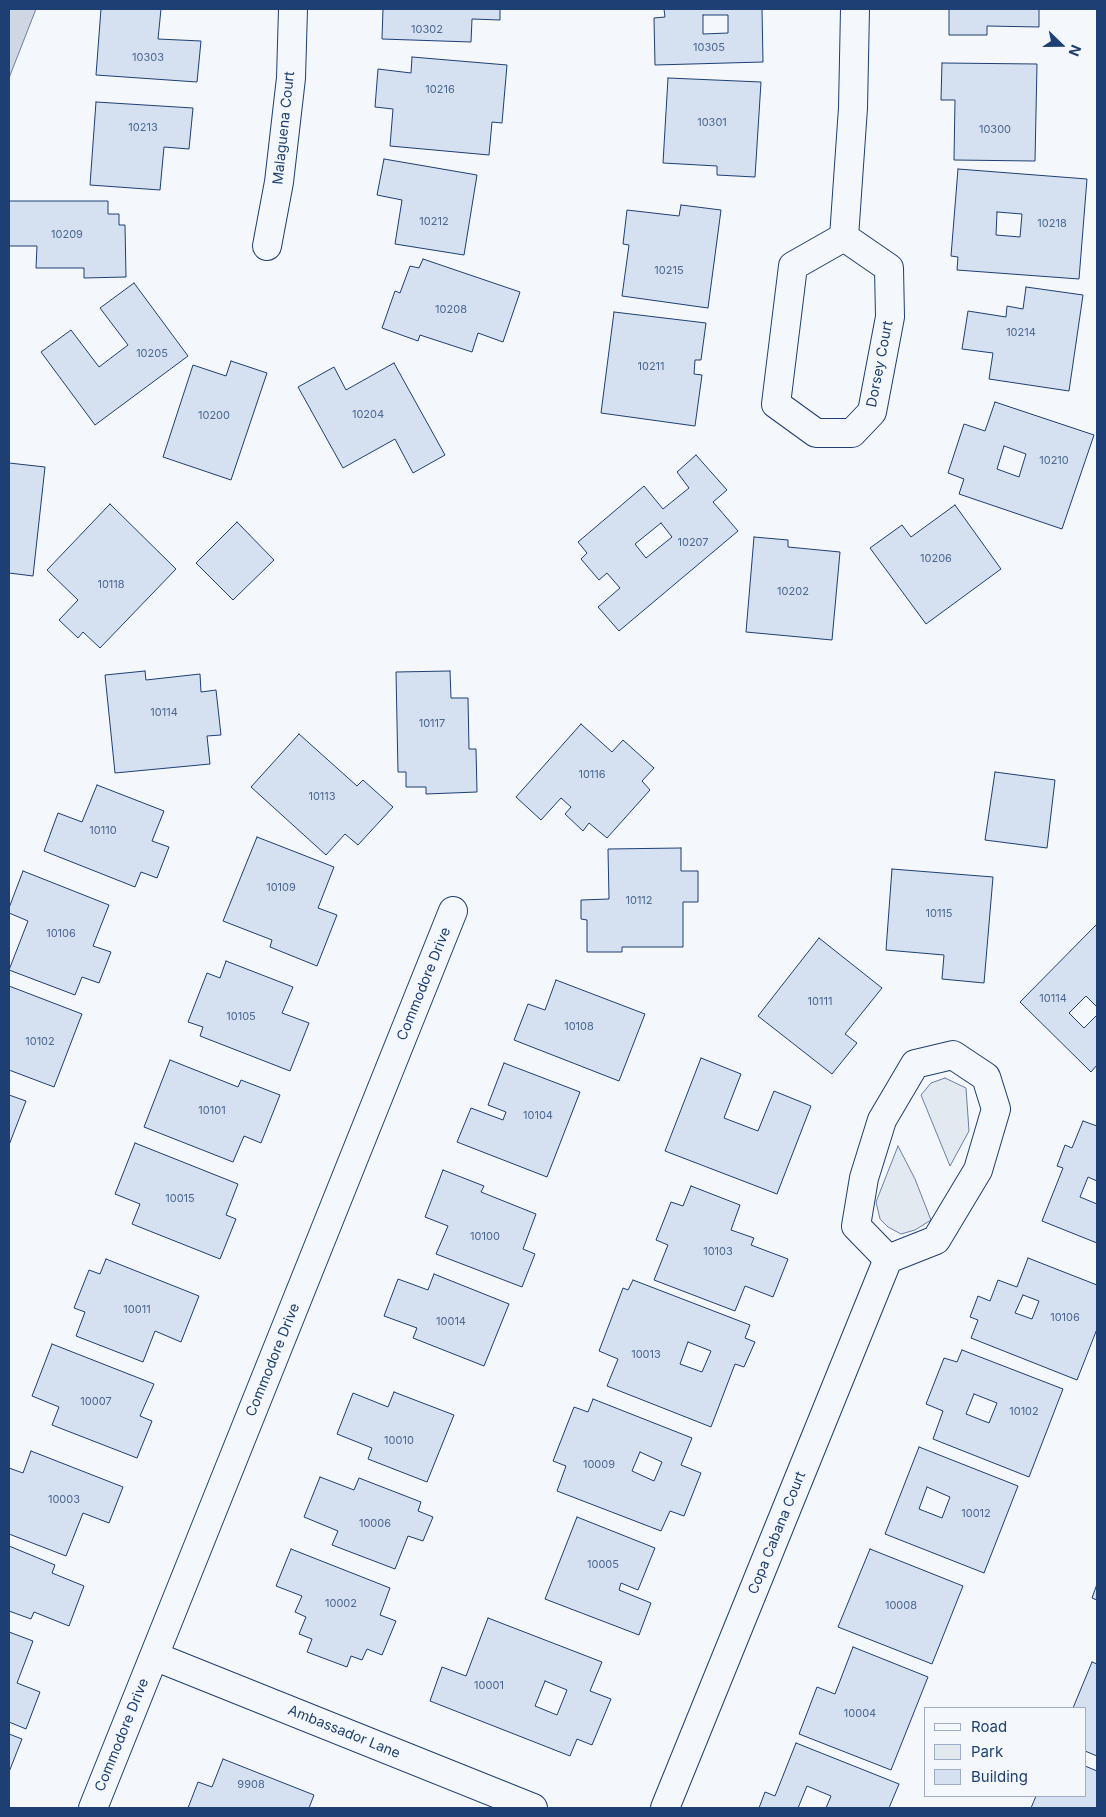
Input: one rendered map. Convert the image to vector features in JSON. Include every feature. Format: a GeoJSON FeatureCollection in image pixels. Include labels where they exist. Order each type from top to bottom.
{"type":"FeatureCollection","features":[{"type":"Feature","properties":{"kind":"street","name":"Malaguena Court"},"geometry":{"type":"LineString","coordinates":[[267,246],[279,182],[291,78],[293,9]]}},
{"type":"Feature","properties":{"kind":"street"},"geometry":{"type":"LineString","coordinates":[[844,237],[853,108],[855,9]]}},
{"type":"Feature","properties":{"kind":"street","name":"Dorsey Court"},"geometry":{"type":"LineString","coordinates":[[844,237],[889,268],[890,317],[872,412],[852,433],[816,433],[776,404],[793,266],[844,237]]}},
{"type":"Feature","properties":{"kind":"street","name":"Commodore Drive"},"geometry":{"type":"LineString","coordinates":[[93,1808],[453,911]]}},
{"type":"Feature","properties":{"kind":"street"},"geometry":{"type":"LineString","coordinates":[[952,1055],[986,1077],[996,1110],[978,1170],[936,1240],[888,1259],[856,1226],[864,1178],[882,1120],[915,1064],[952,1055]]}},
{"type":"Feature","properties":{"kind":"street","name":"Copa Cabana Court"},"geometry":{"type":"LineString","coordinates":[[665,1808],[888,1259]]}},
{"type":"Feature","properties":{"kind":"street","name":"Ambassador Lane"},"geometry":{"type":"LineString","coordinates":[[154,1656],[533,1808]]}},
{"type":"Feature","properties":{"kind":"green space"},"geometry":{"type":"Polygon","coordinates":[[[945,1078],[966,1088],[969,1131],[950,1166],[921,1095],[931,1083],[945,1078]]]}},
{"type":"Feature","properties":{"kind":"green space"},"geometry":{"type":"Polygon","coordinates":[[[898,1146],[915,1179],[931,1220],[915,1230],[901,1234],[888,1227],[880,1219],[876,1202],[898,1146]]]}},
{"type":"Feature","properties":{"kind":"shaded area"},"geometry":{"type":"Polygon","coordinates":[[[9,9],[36,9],[9,78],[9,9]]]}},
{"type":"Feature","properties":{"kind":"building"},"geometry":{"type":"Polygon","coordinates":[[[101,9],[161,9],[158,39],[201,41],[197,82],[96,75],[101,9]]]}},
{"type":"Feature","properties":{"kind":"building"},"geometry":{"type":"Polygon","coordinates":[[[383,9],[500,9],[500,20],[472,19],[471,42],[382,39],[383,9]]]}},
{"type":"Feature","properties":{"kind":"building"},"geometry":{"type":"Polygon","coordinates":[[[664,9],[762,9],[763,62],[655,65],[654,18],[665,17],[664,9]],[[703,15],[703,34],[728,33],[728,15],[703,15]]]}},
{"type":"Feature","properties":{"kind":"building"},"geometry":{"type":"Polygon","coordinates":[[[949,9],[1039,9],[1039,27],[987,26],[987,35],[949,35],[949,9]]]}},
{"type":"Feature","properties":{"kind":"building"},"geometry":{"type":"Polygon","coordinates":[[[412,57],[507,65],[502,123],[492,122],[489,155],[390,146],[393,109],[375,107],[378,69],[411,73],[412,57]]]}},
{"type":"Feature","properties":{"kind":"building"},"geometry":{"type":"Polygon","coordinates":[[[942,63],[1037,64],[1035,161],[954,160],[955,100],[941,100],[942,63]]]}},
{"type":"Feature","properties":{"kind":"building"},"geometry":{"type":"Polygon","coordinates":[[[668,78],[761,82],[755,177],[717,175],[717,166],[663,163],[668,78]]]}},
{"type":"Feature","properties":{"kind":"building"},"geometry":{"type":"Polygon","coordinates":[[[96,102],[193,108],[189,149],[164,147],[160,190],[90,185],[96,102]]]}},
{"type":"Feature","properties":{"kind":"building"},"geometry":{"type":"Polygon","coordinates":[[[384,159],[477,175],[464,255],[395,244],[402,200],[377,195],[384,159]]]}},
{"type":"Feature","properties":{"kind":"building"},"geometry":{"type":"Polygon","coordinates":[[[958,169],[1087,179],[1079,279],[957,270],[958,257],[951,256],[958,169]],[[997,212],[996,235],[1020,237],[1022,214],[997,212]]]}},
{"type":"Feature","properties":{"kind":"building"},"geometry":{"type":"Polygon","coordinates":[[[9,201],[108,201],[108,214],[119,214],[119,225],[125,225],[126,277],[84,278],[84,268],[36,268],[37,246],[9,246],[9,201]]]}},
{"type":"Feature","properties":{"kind":"building"},"geometry":{"type":"Polygon","coordinates":[[[681,205],[721,210],[708,308],[622,296],[629,245],[623,244],[627,210],[679,216],[681,205]]]}},
{"type":"Feature","properties":{"kind":"building"},"geometry":{"type":"Polygon","coordinates":[[[423,259],[520,292],[503,342],[478,333],[472,352],[420,335],[418,341],[382,328],[395,291],[400,293],[410,266],[419,268],[423,259]]]}},
{"type":"Feature","properties":{"kind":"building"},"geometry":{"type":"Polygon","coordinates":[[[134,283],[188,356],[95,425],[41,352],[71,330],[99,367],[128,345],[100,308],[134,283]]]}},
{"type":"Feature","properties":{"kind":"building"},"geometry":{"type":"Polygon","coordinates":[[[1026,287],[1083,295],[1069,391],[989,379],[993,353],[962,349],[968,311],[1006,317],[1007,306],[1023,309],[1026,287]]]}},
{"type":"Feature","properties":{"kind":"building"},"geometry":{"type":"Polygon","coordinates":[[[614,312],[706,323],[701,360],[695,360],[694,374],[702,375],[695,426],[601,413],[614,312]]]}},
{"type":"Feature","properties":{"kind":"building"},"geometry":{"type":"Polygon","coordinates":[[[231,361],[267,373],[231,480],[163,457],[193,365],[226,376],[231,361]]]}},
{"type":"Feature","properties":{"kind":"building"},"geometry":{"type":"Polygon","coordinates":[[[394,363],[445,455],[413,473],[395,439],[343,468],[298,387],[334,367],[346,390],[394,363]]]}},
{"type":"Feature","properties":{"kind":"building"},"geometry":{"type":"Polygon","coordinates":[[[995,402],[1094,435],[1062,529],[959,494],[964,479],[948,473],[964,424],[985,431],[995,402]],[[1004,446],[997,469],[1019,477],[1026,454],[1004,446]]]}},
{"type":"Feature","properties":{"kind":"building"},"geometry":{"type":"Polygon","coordinates":[[[696,455],[727,490],[713,502],[738,531],[619,631],[598,607],[620,588],[607,573],[599,580],[581,559],[587,553],[578,542],[644,486],[663,509],[689,488],[677,472],[696,455]],[[661,523],[635,544],[646,558],[672,537],[661,523]]]}},
{"type":"Feature","properties":{"kind":"building"},"geometry":{"type":"Polygon","coordinates":[[[9,463],[45,467],[33,576],[9,573],[9,463]]]}},
{"type":"Feature","properties":{"kind":"building"},"geometry":{"type":"Polygon","coordinates":[[[110,504],[176,569],[100,648],[83,632],[78,638],[59,620],[78,600],[47,570],[110,504]]]}},
{"type":"Feature","properties":{"kind":"building"},"geometry":{"type":"Polygon","coordinates":[[[955,505],[1001,569],[926,624],[870,548],[902,525],[911,537],[955,505]]]}},
{"type":"Feature","properties":{"kind":"building"},"geometry":{"type":"Polygon","coordinates":[[[237,522],[274,560],[233,600],[196,563],[237,522]]]}},
{"type":"Feature","properties":{"kind":"building"},"geometry":{"type":"Polygon","coordinates":[[[754,537],[788,540],[788,547],[840,552],[832,640],[746,632],[754,537]]]}},
{"type":"Feature","properties":{"kind":"building"},"geometry":{"type":"Polygon","coordinates":[[[145,671],[146,680],[200,674],[201,692],[216,690],[221,735],[207,736],[210,764],[115,773],[105,675],[145,671]]]}},
{"type":"Feature","properties":{"kind":"building"},"geometry":{"type":"Polygon","coordinates":[[[450,671],[451,698],[468,698],[469,749],[476,749],[477,792],[426,794],[426,787],[406,787],[406,772],[398,772],[396,672],[450,671]]]}},
{"type":"Feature","properties":{"kind":"building"},"geometry":{"type":"Polygon","coordinates":[[[581,724],[612,752],[623,740],[654,768],[642,781],[650,790],[607,838],[589,823],[583,831],[565,814],[571,807],[561,798],[541,820],[516,797],[581,724]]]}},
{"type":"Feature","properties":{"kind":"building"},"geometry":{"type":"Polygon","coordinates":[[[299,734],[357,786],[363,780],[393,807],[358,845],[345,834],[326,855],[251,787],[299,734]]]}},
{"type":"Feature","properties":{"kind":"building"},"geometry":{"type":"Polygon","coordinates":[[[995,772],[1055,780],[1047,848],[985,840],[995,772]]]}},
{"type":"Feature","properties":{"kind":"building"},"geometry":{"type":"Polygon","coordinates":[[[97,785],[164,811],[152,841],[169,847],[157,878],[141,872],[135,887],[44,851],[58,813],[82,822],[97,785]]]}},
{"type":"Feature","properties":{"kind":"building"},"geometry":{"type":"Polygon","coordinates":[[[257,837],[334,867],[318,908],[337,915],[317,966],[270,947],[272,940],[223,921],[257,837]]]}},
{"type":"Feature","properties":{"kind":"building"},"geometry":{"type":"Polygon","coordinates":[[[681,848],[681,871],[698,871],[698,902],[683,902],[683,947],[622,947],[622,952],[587,952],[587,920],[581,919],[581,900],[609,899],[608,849],[681,848]]]}},
{"type":"Feature","properties":{"kind":"building"},"geometry":{"type":"Polygon","coordinates":[[[892,869],[993,877],[984,983],[942,979],[944,955],[886,950],[892,869]]]}},
{"type":"Feature","properties":{"kind":"building"},"geometry":{"type":"Polygon","coordinates":[[[23,871],[109,905],[93,946],[111,952],[99,983],[82,977],[75,995],[9,970],[28,921],[9,913],[9,908],[23,871]]]}},
{"type":"Feature","properties":{"kind":"building"},"geometry":{"type":"Polygon","coordinates":[[[1097,924],[1097,1007],[1086,996],[1069,1013],[1084,1028],[1097,1015],[1097,1065],[1091,1072],[1020,1002],[1097,924]]]}},
{"type":"Feature","properties":{"kind":"building"},"geometry":{"type":"Polygon","coordinates":[[[819,938],[882,988],[845,1034],[857,1043],[832,1074],[758,1016],[819,938]]]}},
{"type":"Feature","properties":{"kind":"building"},"geometry":{"type":"Polygon","coordinates":[[[226,961],[293,987],[282,1013],[309,1023],[290,1071],[200,1036],[203,1027],[188,1022],[207,973],[220,978],[226,961]]]}},
{"type":"Feature","properties":{"kind":"building"},"geometry":{"type":"Polygon","coordinates":[[[556,980],[645,1014],[619,1081],[514,1040],[528,1004],[545,1010],[556,980]]]}},
{"type":"Feature","properties":{"kind":"building"},"geometry":{"type":"Polygon","coordinates":[[[9,986],[82,1014],[54,1087],[9,1070],[9,986]]]}},
{"type":"Feature","properties":{"kind":"building"},"geometry":{"type":"Polygon","coordinates":[[[701,1058],[741,1074],[724,1118],[758,1131],[774,1091],[811,1106],[777,1194],[665,1151],[701,1058]]]}},
{"type":"Feature","properties":{"kind":"building"},"geometry":{"type":"Polygon","coordinates":[[[170,1060],[238,1087],[241,1080],[280,1095],[261,1143],[244,1136],[233,1162],[144,1127],[170,1060]]]}},
{"type":"Feature","properties":{"kind":"building"},"geometry":{"type":"Polygon","coordinates":[[[504,1063],[580,1092],[547,1177],[457,1142],[471,1108],[503,1120],[506,1112],[488,1105],[504,1063]]]}},
{"type":"Feature","properties":{"kind":"building"},"geometry":{"type":"Polygon","coordinates":[[[9,1095],[26,1101],[9,1145],[9,1095]]]}},
{"type":"Feature","properties":{"kind":"building"},"geometry":{"type":"Polygon","coordinates":[[[1083,1121],[1097,1126],[1097,1181],[1088,1177],[1080,1197],[1097,1204],[1097,1243],[1042,1221],[1063,1168],[1057,1166],[1065,1145],[1072,1148],[1083,1121]]]}},
{"type":"Feature","properties":{"kind":"building"},"geometry":{"type":"Polygon","coordinates":[[[135,1143],[238,1184],[226,1215],[236,1219],[220,1259],[132,1224],[140,1204],[115,1194],[135,1143]]]}},
{"type":"Feature","properties":{"kind":"building"},"geometry":{"type":"Polygon","coordinates":[[[443,1170],[484,1186],[481,1192],[536,1214],[523,1249],[535,1254],[522,1287],[436,1254],[448,1226],[425,1217],[443,1170]]]}},
{"type":"Feature","properties":{"kind":"building"},"geometry":{"type":"Polygon","coordinates":[[[691,1186],[740,1205],[731,1230],[754,1238],[751,1245],[788,1259],[773,1297],[745,1286],[735,1311],[654,1280],[668,1245],[656,1240],[671,1202],[683,1206],[691,1186]]]}},
{"type":"Feature","properties":{"kind":"building"},"geometry":{"type":"Polygon","coordinates":[[[1028,1258],[1097,1285],[1097,1329],[1077,1380],[971,1338],[978,1320],[970,1317],[978,1296],[990,1301],[998,1280],[1017,1287],[1028,1258]],[[1023,1295],[1015,1313],[1032,1319],[1039,1301],[1023,1295]]]}},
{"type":"Feature","properties":{"kind":"building"},"geometry":{"type":"Polygon","coordinates":[[[106,1259],[199,1296],[181,1342],[155,1331],[143,1362],[76,1336],[85,1312],[74,1308],[89,1270],[100,1274],[106,1259]]]}},
{"type":"Feature","properties":{"kind":"building"},"geometry":{"type":"Polygon","coordinates":[[[434,1274],[509,1304],[484,1366],[413,1338],[417,1328],[384,1316],[398,1279],[428,1290],[434,1274]]]}},
{"type":"Feature","properties":{"kind":"building"},"geometry":{"type":"Polygon","coordinates":[[[633,1280],[750,1325],[745,1338],[755,1342],[744,1367],[735,1364],[711,1427],[607,1386],[618,1359],[599,1351],[623,1288],[628,1290],[633,1280]],[[688,1342],[680,1364],[702,1372],[711,1351],[688,1342]]]}},
{"type":"Feature","properties":{"kind":"building"},"geometry":{"type":"Polygon","coordinates":[[[52,1344],[154,1384],[140,1416],[152,1421],[137,1458],[52,1425],[59,1407],[32,1396],[52,1344]]]}},
{"type":"Feature","properties":{"kind":"building"},"geometry":{"type":"Polygon","coordinates":[[[962,1350],[1063,1389],[1029,1477],[933,1439],[943,1411],[926,1404],[944,1358],[957,1362],[962,1350]],[[974,1394],[966,1414],[989,1423],[997,1403],[974,1394]]]}},
{"type":"Feature","properties":{"kind":"building"},"geometry":{"type":"Polygon","coordinates":[[[394,1392],[454,1415],[427,1482],[368,1459],[372,1448],[337,1434],[353,1393],[388,1407],[394,1392]]]}},
{"type":"Feature","properties":{"kind":"building"},"geometry":{"type":"Polygon","coordinates":[[[593,1399],[692,1438],[681,1465],[701,1473],[684,1516],[670,1511],[661,1531],[557,1491],[566,1466],[553,1461],[574,1407],[588,1412],[593,1399]],[[640,1452],[632,1471],[654,1481],[662,1462],[640,1452]]]}},
{"type":"Feature","properties":{"kind":"building"},"geometry":{"type":"Polygon","coordinates":[[[919,1447],[1018,1486],[984,1573],[885,1534],[919,1447]],[[927,1487],[919,1509],[942,1518],[950,1497],[927,1487]]]}},
{"type":"Feature","properties":{"kind":"building"},"geometry":{"type":"Polygon","coordinates":[[[31,1451],[123,1487],[109,1523],[83,1513],[66,1556],[9,1534],[9,1468],[23,1473],[31,1451]]]}},
{"type":"Feature","properties":{"kind":"building"},"geometry":{"type":"Polygon","coordinates":[[[320,1477],[354,1490],[359,1478],[421,1502],[418,1511],[433,1517],[423,1541],[408,1536],[395,1569],[332,1545],[338,1531],[304,1517],[320,1477]]]}},
{"type":"Feature","properties":{"kind":"building"},"geometry":{"type":"Polygon","coordinates":[[[577,1517],[655,1548],[638,1590],[621,1583],[619,1590],[651,1603],[639,1635],[545,1599],[577,1517]]]}},
{"type":"Feature","properties":{"kind":"building"},"geometry":{"type":"Polygon","coordinates":[[[9,1546],[55,1565],[52,1573],[84,1586],[69,1626],[34,1612],[31,1619],[9,1611],[9,1546]]]}},
{"type":"Feature","properties":{"kind":"building"},"geometry":{"type":"Polygon","coordinates":[[[291,1549],[390,1588],[380,1615],[396,1621],[382,1655],[367,1649],[362,1660],[351,1656],[347,1667],[307,1652],[312,1639],[299,1634],[306,1617],[295,1612],[302,1596],[276,1586],[291,1549]]]}},
{"type":"Feature","properties":{"kind":"building"},"geometry":{"type":"Polygon","coordinates":[[[870,1549],[963,1586],[932,1664],[838,1627],[870,1549]]]}},
{"type":"Feature","properties":{"kind":"building"},"geometry":{"type":"Polygon","coordinates":[[[1097,1584],[1097,1600],[1092,1598],[1097,1584]]]}},
{"type":"Feature","properties":{"kind":"building"},"geometry":{"type":"Polygon","coordinates":[[[488,1618],[602,1662],[590,1691],[611,1699],[592,1745],[577,1739],[570,1756],[430,1701],[442,1667],[466,1676],[488,1618]],[[545,1681],[535,1706],[557,1715],[567,1690],[545,1681]]]}},
{"type":"Feature","properties":{"kind":"building"},"geometry":{"type":"Polygon","coordinates":[[[9,1632],[33,1641],[17,1683],[40,1692],[26,1729],[9,1722],[9,1632]]]}},
{"type":"Feature","properties":{"kind":"building"},"geometry":{"type":"Polygon","coordinates":[[[853,1647],[928,1677],[891,1770],[799,1734],[817,1687],[835,1694],[853,1647]]]}},
{"type":"Feature","properties":{"kind":"building"},"geometry":{"type":"Polygon","coordinates":[[[1092,1662],[1097,1664],[1097,1756],[1086,1751],[1086,1707],[1073,1707],[1092,1662]]]}},
{"type":"Feature","properties":{"kind":"building"},"geometry":{"type":"Polygon","coordinates":[[[9,1734],[22,1739],[9,1772],[9,1734]]]}},
{"type":"Feature","properties":{"kind":"building"},"geometry":{"type":"Polygon","coordinates":[[[796,1743],[899,1784],[889,1808],[826,1808],[831,1796],[807,1786],[798,1808],[759,1808],[765,1792],[775,1796],[796,1743]]]}},
{"type":"Feature","properties":{"kind":"building"},"geometry":{"type":"Polygon","coordinates":[[[223,1759],[314,1795],[309,1808],[188,1808],[198,1782],[212,1787],[223,1759]]]}},
{"type":"Feature","properties":{"kind":"building"},"geometry":{"type":"Polygon","coordinates":[[[1086,1766],[1097,1771],[1097,1808],[1031,1808],[1036,1797],[1086,1797],[1086,1766]]]}}]}
